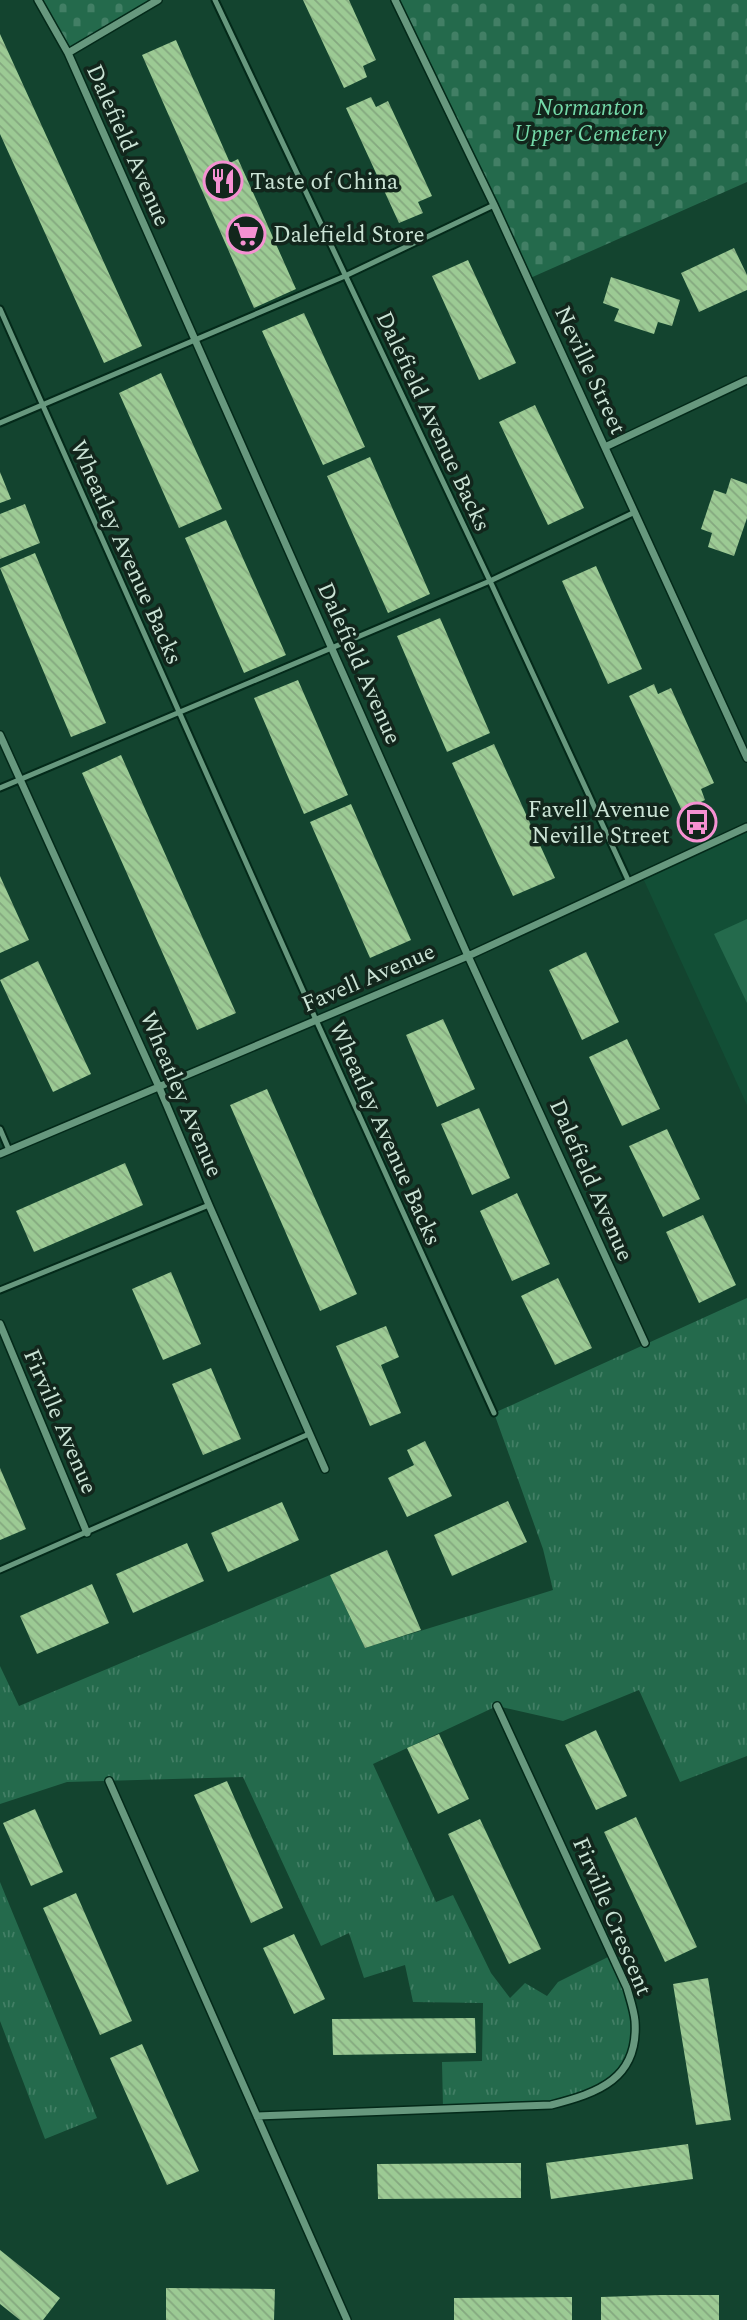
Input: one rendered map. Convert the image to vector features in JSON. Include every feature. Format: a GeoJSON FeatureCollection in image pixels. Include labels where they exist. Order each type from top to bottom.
{"type":"FeatureCollection","features":[{"type":"Feature","properties":{"kind":"street","name":"Dalefield Avenue"},"geometry":{"type":"LineString","coordinates":[[38,0],[68,53],[468,956],[645,1343]]}},
{"type":"Feature","properties":{"kind":"street"},"geometry":{"type":"LineString","coordinates":[[68,53],[159,0]]}},
{"type":"Feature","properties":{"kind":"street","name":"Neville Street"},"geometry":{"type":"LineString","coordinates":[[395,0],[494,205],[747,758]]}},
{"type":"Feature","properties":{"kind":"street"},"geometry":{"type":"LineString","coordinates":[[605,447],[747,380]]}},
{"type":"Feature","properties":{"kind":"street","name":"Wheatley Avenue"},"geometry":{"type":"LineString","coordinates":[[0,735],[159,1087],[325,1469]]}},
{"type":"Feature","properties":{"kind":"street","name":"Favell Avenue"},"geometry":{"type":"LineString","coordinates":[[0,1154],[468,956],[747,827]]}},
{"type":"Feature","properties":{"kind":"street","name":"Firville Avenue"},"geometry":{"type":"LineString","coordinates":[[0,1324],[87,1533]]}},
{"type":"Feature","properties":{"kind":"street","name":"Firville Crescent"},"geometry":{"type":"LineString","coordinates":[[257,2116],[551,2105],[588,2096],[617,2078],[633,2052],[635,2021],[627,1988],[497,1706]]}},
{"type":"Feature","properties":{"kind":"street"},"geometry":{"type":"LineString","coordinates":[[109,1781],[347,2320]]}},
{"type":"Feature","properties":{"kind":"lane","name":"Dalefield Avenue Backs"},"geometry":{"type":"LineString","coordinates":[[215,0],[629,882]]}},
{"type":"Feature","properties":{"kind":"lane"},"geometry":{"type":"LineString","coordinates":[[0,423],[345,276],[494,205]]}},
{"type":"Feature","properties":{"kind":"lane","name":"Wheatley Avenue Backs"},"geometry":{"type":"LineString","coordinates":[[0,309],[494,1413]]}},
{"type":"Feature","properties":{"kind":"lane"},"geometry":{"type":"LineString","coordinates":[[0,788],[490,581],[635,512]]}},
{"type":"Feature","properties":{"kind":"lane"},"geometry":{"type":"LineString","coordinates":[[0,1129],[9,1150]]}},
{"type":"Feature","properties":{"kind":"lane"},"geometry":{"type":"LineString","coordinates":[[0,1290],[209,1205]]}},
{"type":"Feature","properties":{"kind":"lane"},"geometry":{"type":"LineString","coordinates":[[0,1570],[309,1434]]}},
{"type":"Feature","properties":{"kind":"shaded area"},"geometry":{"type":"Polygon","coordinates":[[[747,827],[747,1105],[642,876],[747,827]]]}},
{"type":"Feature","properties":{"kind":"green space"},"geometry":{"type":"Polygon","coordinates":[[[38,0],[158,0],[68,53],[38,0]]]}},
{"type":"Feature","properties":{"kind":"green space","name":"Normanton Upper Cemetery"},"geometry":{"type":"Polygon","coordinates":[[[395,0],[747,0],[747,182],[528,279],[395,0]]]}},
{"type":"Feature","properties":{"kind":"green space"},"geometry":{"type":"Polygon","coordinates":[[[747,919],[747,1003],[714,934],[747,919]]]}},
{"type":"Feature","properties":{"kind":"green space"},"geometry":{"type":"Polygon","coordinates":[[[747,1298],[747,1756],[680,1782],[639,1690],[563,1721],[497,1706],[373,1764],[436,1902],[453,1895],[491,1973],[510,1998],[525,1983],[547,1996],[558,1982],[612,1955],[635,2021],[633,2053],[619,2076],[596,2091],[566,2101],[500,2107],[443,2108],[442,2062],[482,2061],[483,2003],[413,2002],[405,1965],[364,1978],[349,1933],[321,1946],[243,1777],[67,1782],[0,1804],[0,1666],[19,1706],[330,1575],[365,1648],[553,1590],[543,1549],[494,1413],[747,1298]]]}},
{"type":"Feature","properties":{"kind":"green space"},"geometry":{"type":"Polygon","coordinates":[[[0,1882],[97,2118],[45,2139],[0,2021],[0,1882]]]}},
{"type":"Feature","properties":{"kind":"building"},"geometry":{"type":"Polygon","coordinates":[[[303,0],[349,0],[376,60],[363,66],[367,77],[344,88],[303,0]]]}},
{"type":"Feature","properties":{"kind":"building"},"geometry":{"type":"Polygon","coordinates":[[[0,34],[142,346],[104,363],[0,134],[0,34]]]}},
{"type":"Feature","properties":{"kind":"building"},"geometry":{"type":"Polygon","coordinates":[[[176,40],[230,163],[238,159],[296,289],[254,308],[142,55],[176,40]]]}},
{"type":"Feature","properties":{"kind":"building"},"geometry":{"type":"Polygon","coordinates":[[[371,97],[376,107],[388,101],[432,196],[418,202],[423,213],[399,223],[346,108],[371,97]]]}},
{"type":"Feature","properties":{"kind":"building"},"geometry":{"type":"Polygon","coordinates":[[[734,248],[747,275],[747,290],[699,312],[681,273],[734,248]]]}},
{"type":"Feature","properties":{"kind":"building"},"geometry":{"type":"Polygon","coordinates":[[[468,260],[516,363],[479,380],[432,276],[468,260]]]}},
{"type":"Feature","properties":{"kind":"building"},"geometry":{"type":"Polygon","coordinates":[[[611,277],[680,300],[672,326],[658,322],[654,334],[614,321],[619,309],[603,303],[611,277]]]}},
{"type":"Feature","properties":{"kind":"building"},"geometry":{"type":"Polygon","coordinates":[[[304,313],[365,447],[323,465],[262,331],[304,313]]]}},
{"type":"Feature","properties":{"kind":"building"},"geometry":{"type":"Polygon","coordinates":[[[161,373],[222,509],[179,528],[119,393],[161,373]]]}},
{"type":"Feature","properties":{"kind":"building"},"geometry":{"type":"Polygon","coordinates":[[[535,405],[584,508],[548,525],[499,422],[535,405]]]}},
{"type":"Feature","properties":{"kind":"building"},"geometry":{"type":"Polygon","coordinates":[[[370,457],[430,594],[388,613],[327,476],[370,457]]]}},
{"type":"Feature","properties":{"kind":"building"},"geometry":{"type":"Polygon","coordinates":[[[0,472],[11,499],[0,503],[0,472]]]}},
{"type":"Feature","properties":{"kind":"building"},"geometry":{"type":"Polygon","coordinates":[[[731,478],[747,484],[747,518],[734,556],[708,547],[712,533],[701,529],[714,490],[726,494],[731,478]]]}},
{"type":"Feature","properties":{"kind":"building"},"geometry":{"type":"Polygon","coordinates":[[[25,504],[40,543],[0,559],[0,514],[25,504]]]}},
{"type":"Feature","properties":{"kind":"building"},"geometry":{"type":"Polygon","coordinates":[[[226,520],[286,655],[244,673],[185,538],[226,520]]]}},
{"type":"Feature","properties":{"kind":"building"},"geometry":{"type":"Polygon","coordinates":[[[35,553],[106,723],[71,737],[0,568],[35,553]]]}},
{"type":"Feature","properties":{"kind":"building"},"geometry":{"type":"Polygon","coordinates":[[[596,566],[642,669],[608,684],[562,581],[596,566]]]}},
{"type":"Feature","properties":{"kind":"building"},"geometry":{"type":"Polygon","coordinates":[[[440,618],[490,733],[447,752],[397,636],[440,618]]]}},
{"type":"Feature","properties":{"kind":"building"},"geometry":{"type":"Polygon","coordinates":[[[298,680],[348,795],[304,814],[254,698],[298,680]]]}},
{"type":"Feature","properties":{"kind":"building"},"geometry":{"type":"Polygon","coordinates":[[[654,684],[658,694],[671,688],[714,783],[701,789],[705,800],[682,811],[629,696],[654,684]]]}},
{"type":"Feature","properties":{"kind":"building"},"geometry":{"type":"Polygon","coordinates":[[[494,744],[555,878],[513,896],[452,763],[494,744]]]}},
{"type":"Feature","properties":{"kind":"building"},"geometry":{"type":"Polygon","coordinates":[[[121,755],[236,1013],[197,1030],[82,773],[121,755]]]}},
{"type":"Feature","properties":{"kind":"building"},"geometry":{"type":"Polygon","coordinates":[[[351,804],[411,940],[370,958],[310,822],[351,804]]]}},
{"type":"Feature","properties":{"kind":"building"},"geometry":{"type":"Polygon","coordinates":[[[0,876],[29,940],[0,953],[0,876]]]}},
{"type":"Feature","properties":{"kind":"building"},"geometry":{"type":"Polygon","coordinates":[[[586,952],[619,1022],[582,1040],[549,970],[586,952]]]}},
{"type":"Feature","properties":{"kind":"building"},"geometry":{"type":"Polygon","coordinates":[[[38,961],[91,1074],[53,1092],[0,980],[38,961]]]}},
{"type":"Feature","properties":{"kind":"building"},"geometry":{"type":"Polygon","coordinates":[[[443,1019],[475,1089],[437,1107],[406,1035],[443,1019]]]}},
{"type":"Feature","properties":{"kind":"building"},"geometry":{"type":"Polygon","coordinates":[[[627,1039],[660,1109],[622,1126],[589,1057],[627,1039]]]}},
{"type":"Feature","properties":{"kind":"building"},"geometry":{"type":"Polygon","coordinates":[[[267,1089],[357,1294],[320,1311],[230,1105],[267,1089]]]}},
{"type":"Feature","properties":{"kind":"building"},"geometry":{"type":"Polygon","coordinates":[[[479,1108],[510,1178],[472,1195],[441,1124],[479,1108]]]}},
{"type":"Feature","properties":{"kind":"building"},"geometry":{"type":"Polygon","coordinates":[[[667,1129],[700,1199],[663,1217],[629,1146],[667,1129]]]}},
{"type":"Feature","properties":{"kind":"building"},"geometry":{"type":"Polygon","coordinates":[[[125,1163],[143,1205],[34,1252],[16,1211],[125,1163]]]}},
{"type":"Feature","properties":{"kind":"building"},"geometry":{"type":"Polygon","coordinates":[[[517,1193],[550,1264],[512,1281],[480,1211],[517,1193]]]}},
{"type":"Feature","properties":{"kind":"building"},"geometry":{"type":"Polygon","coordinates":[[[703,1215],[736,1285],[699,1303],[666,1232],[703,1215]]]}},
{"type":"Feature","properties":{"kind":"building"},"geometry":{"type":"Polygon","coordinates":[[[171,1272],[201,1344],[163,1360],[132,1289],[171,1272]]]}},
{"type":"Feature","properties":{"kind":"building"},"geometry":{"type":"Polygon","coordinates":[[[558,1278],[592,1348],[555,1365],[521,1296],[558,1278]]]}},
{"type":"Feature","properties":{"kind":"building"},"geometry":{"type":"Polygon","coordinates":[[[386,1326],[399,1357],[381,1365],[401,1413],[370,1426],[336,1346],[386,1326]]]}},
{"type":"Feature","properties":{"kind":"building"},"geometry":{"type":"Polygon","coordinates":[[[211,1368],[241,1439],[203,1455],[172,1384],[211,1368]]]}},
{"type":"Feature","properties":{"kind":"building"},"geometry":{"type":"Polygon","coordinates":[[[425,1441],[452,1496],[407,1517],[388,1478],[414,1465],[407,1450],[425,1441]]]}},
{"type":"Feature","properties":{"kind":"building"},"geometry":{"type":"Polygon","coordinates":[[[0,1468],[26,1529],[0,1540],[0,1468]]]}},
{"type":"Feature","properties":{"kind":"building"},"geometry":{"type":"Polygon","coordinates":[[[508,1501],[527,1542],[452,1576],[434,1535],[508,1501]]]}},
{"type":"Feature","properties":{"kind":"building"},"geometry":{"type":"Polygon","coordinates":[[[282,1502],[299,1540],[228,1572],[211,1533],[282,1502]]]}},
{"type":"Feature","properties":{"kind":"building"},"geometry":{"type":"Polygon","coordinates":[[[187,1543],[204,1581],[133,1613],[116,1574],[187,1543]]]}},
{"type":"Feature","properties":{"kind":"building"},"geometry":{"type":"Polygon","coordinates":[[[387,1550],[421,1630],[365,1648],[330,1575],[387,1550]]]}},
{"type":"Feature","properties":{"kind":"building"},"geometry":{"type":"Polygon","coordinates":[[[92,1584],[109,1623],[37,1654],[20,1616],[92,1584]]]}},
{"type":"Feature","properties":{"kind":"building"},"geometry":{"type":"Polygon","coordinates":[[[596,1730],[627,1796],[596,1810],[565,1745],[596,1730]]]}},
{"type":"Feature","properties":{"kind":"building"},"geometry":{"type":"Polygon","coordinates":[[[439,1734],[469,1799],[438,1814],[407,1748],[439,1734]]]}},
{"type":"Feature","properties":{"kind":"building"},"geometry":{"type":"Polygon","coordinates":[[[227,1781],[283,1908],[251,1923],[194,1795],[227,1781]]]}},
{"type":"Feature","properties":{"kind":"building"},"geometry":{"type":"Polygon","coordinates":[[[35,1809],[63,1872],[31,1886],[3,1823],[35,1809]]]}},
{"type":"Feature","properties":{"kind":"building"},"geometry":{"type":"Polygon","coordinates":[[[636,1817],[697,1947],[665,1962],[604,1832],[636,1817]]]}},
{"type":"Feature","properties":{"kind":"building"},"geometry":{"type":"Polygon","coordinates":[[[480,1819],[541,1949],[509,1964],[448,1834],[480,1819]]]}},
{"type":"Feature","properties":{"kind":"building"},"geometry":{"type":"Polygon","coordinates":[[[76,1893],[132,2021],[100,2035],[43,1908],[76,1893]]]}},
{"type":"Feature","properties":{"kind":"building"},"geometry":{"type":"Polygon","coordinates":[[[294,1934],[325,1999],[294,2014],[263,1948],[294,1934]]]}},
{"type":"Feature","properties":{"kind":"building"},"geometry":{"type":"Polygon","coordinates":[[[708,1978],[731,2120],[696,2125],[673,1984],[708,1978]]]}},
{"type":"Feature","properties":{"kind":"building"},"geometry":{"type":"Polygon","coordinates":[[[475,2018],[476,2053],[333,2055],[332,2019],[475,2018]]]}},
{"type":"Feature","properties":{"kind":"building"},"geometry":{"type":"Polygon","coordinates":[[[142,2044],[199,2171],[167,2185],[110,2058],[142,2044]]]}},
{"type":"Feature","properties":{"kind":"building"},"geometry":{"type":"Polygon","coordinates":[[[688,2144],[693,2179],[551,2199],[546,2163],[688,2144]]]}},
{"type":"Feature","properties":{"kind":"building"},"geometry":{"type":"Polygon","coordinates":[[[521,2163],[521,2198],[378,2199],[377,2164],[521,2163]]]}},
{"type":"Feature","properties":{"kind":"building"},"geometry":{"type":"Polygon","coordinates":[[[0,2250],[60,2298],[43,2320],[20,2320],[0,2304],[0,2250]]]}},
{"type":"Feature","properties":{"kind":"building"},"geometry":{"type":"Polygon","coordinates":[[[166,2288],[275,2289],[274,2320],[166,2320],[166,2288]]]}},
{"type":"Feature","properties":{"kind":"building"},"geometry":{"type":"Polygon","coordinates":[[[719,2295],[719,2320],[601,2320],[601,2297],[719,2295]]]}},
{"type":"Feature","properties":{"kind":"building"},"geometry":{"type":"Polygon","coordinates":[[[572,2297],[572,2320],[454,2320],[454,2298],[572,2297]]]}},
{"type":"Feature","properties":{"kind":"place","name":"Taste of China"},"geometry":{"type":"Point","coordinates":[223,181]}},
{"type":"Feature","properties":{"kind":"place","name":"Dalefield Store"},"geometry":{"type":"Point","coordinates":[246,234]}},
{"type":"Feature","properties":{"kind":"place","name":"Favell Avenue Neville Street"},"geometry":{"type":"Point","coordinates":[697,822]}}]}
